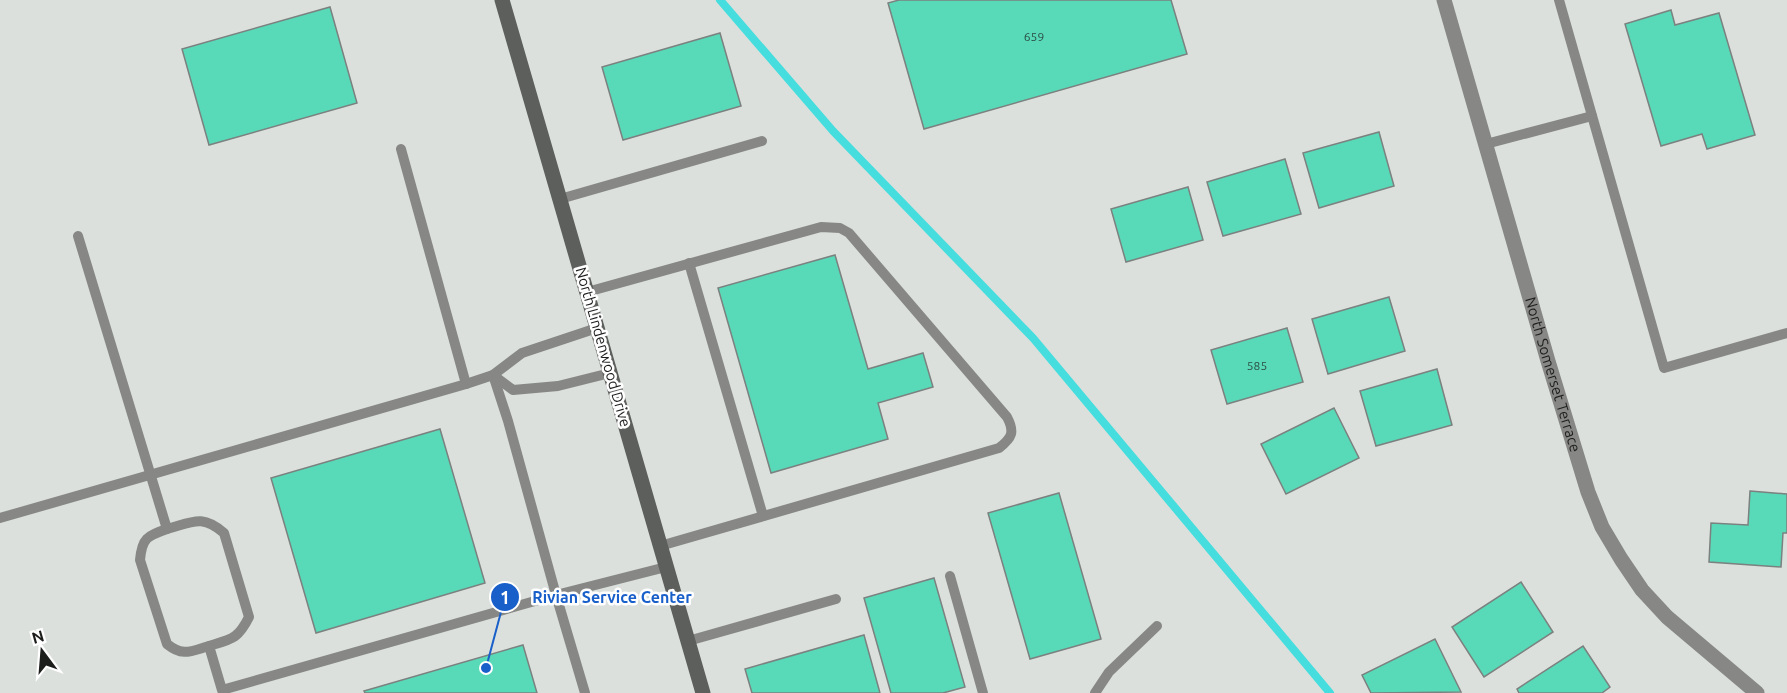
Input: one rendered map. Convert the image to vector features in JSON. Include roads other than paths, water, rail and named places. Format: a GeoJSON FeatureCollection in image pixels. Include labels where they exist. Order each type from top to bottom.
{"type":"FeatureCollection","features":[{"type":"Feature","properties":{"kind":"street","name":"North Lindenwood Drive"},"geometry":{"type":"LineString","coordinates":[[502,0],[703,693]]}},
{"type":"Feature","properties":{"kind":"street","name":"North Somerset Terrace"},"geometry":{"type":"LineString","coordinates":[[1444,0],[1580,464],[1602,527],[1642,590],[1666,617],[1757,693]]}},
{"type":"Feature","properties":{"kind":"lane"},"geometry":{"type":"LineString","coordinates":[[1559,0],[1664,368],[1787,333]]}},
{"type":"Feature","properties":{"kind":"lane"},"geometry":{"type":"LineString","coordinates":[[1486,144],[1592,116]]}},
{"type":"Feature","properties":{"kind":"lane"},"geometry":{"type":"LineString","coordinates":[[560,199],[762,141]]}},
{"type":"Feature","properties":{"kind":"lane"},"geometry":{"type":"LineString","coordinates":[[401,149],[466,384]]}},
{"type":"Feature","properties":{"kind":"lane"},"geometry":{"type":"LineString","coordinates":[[587,291],[821,227],[840,228],[849,233],[1007,417],[1012,427],[1011,436],[999,447],[660,546]]}},
{"type":"Feature","properties":{"kind":"lane"},"geometry":{"type":"LineString","coordinates":[[78,236],[167,529]]}},
{"type":"Feature","properties":{"kind":"lane"},"geometry":{"type":"LineString","coordinates":[[689,264],[763,516]]}},
{"type":"Feature","properties":{"kind":"lane"},"geometry":{"type":"LineString","coordinates":[[0,518],[466,384],[493,375],[522,352],[597,328]]}},
{"type":"Feature","properties":{"kind":"lane"},"geometry":{"type":"LineString","coordinates":[[493,375],[513,390],[558,386],[610,373]]}},
{"type":"Feature","properties":{"kind":"lane"},"geometry":{"type":"LineString","coordinates":[[493,375],[585,693]]}},
{"type":"Feature","properties":{"kind":"lane"},"geometry":{"type":"LineString","coordinates":[[201,520],[213,523],[224,533],[249,617],[242,632],[231,639],[185,653],[175,651],[167,644],[140,560],[141,546],[149,535],[167,529],[201,520]]}},
{"type":"Feature","properties":{"kind":"lane"},"geometry":{"type":"LineString","coordinates":[[209,646],[223,691],[556,595],[666,567]]}},
{"type":"Feature","properties":{"kind":"lane"},"geometry":{"type":"LineString","coordinates":[[950,576],[983,693]]}},
{"type":"Feature","properties":{"kind":"lane"},"geometry":{"type":"LineString","coordinates":[[688,641],[836,599]]}},
{"type":"Feature","properties":{"kind":"lane"},"geometry":{"type":"LineString","coordinates":[[1095,693],[1109,672],[1158,626]]}},
{"type":"Feature","properties":{"kind":"waterway"},"geometry":{"type":"LineString","coordinates":[[720,0],[833,131],[1033,338],[1330,693]]}},
{"type":"Feature","properties":{"kind":"place","name":"Rivian Service Center"},"geometry":{"type":"Point","coordinates":[486,668]}}]}
